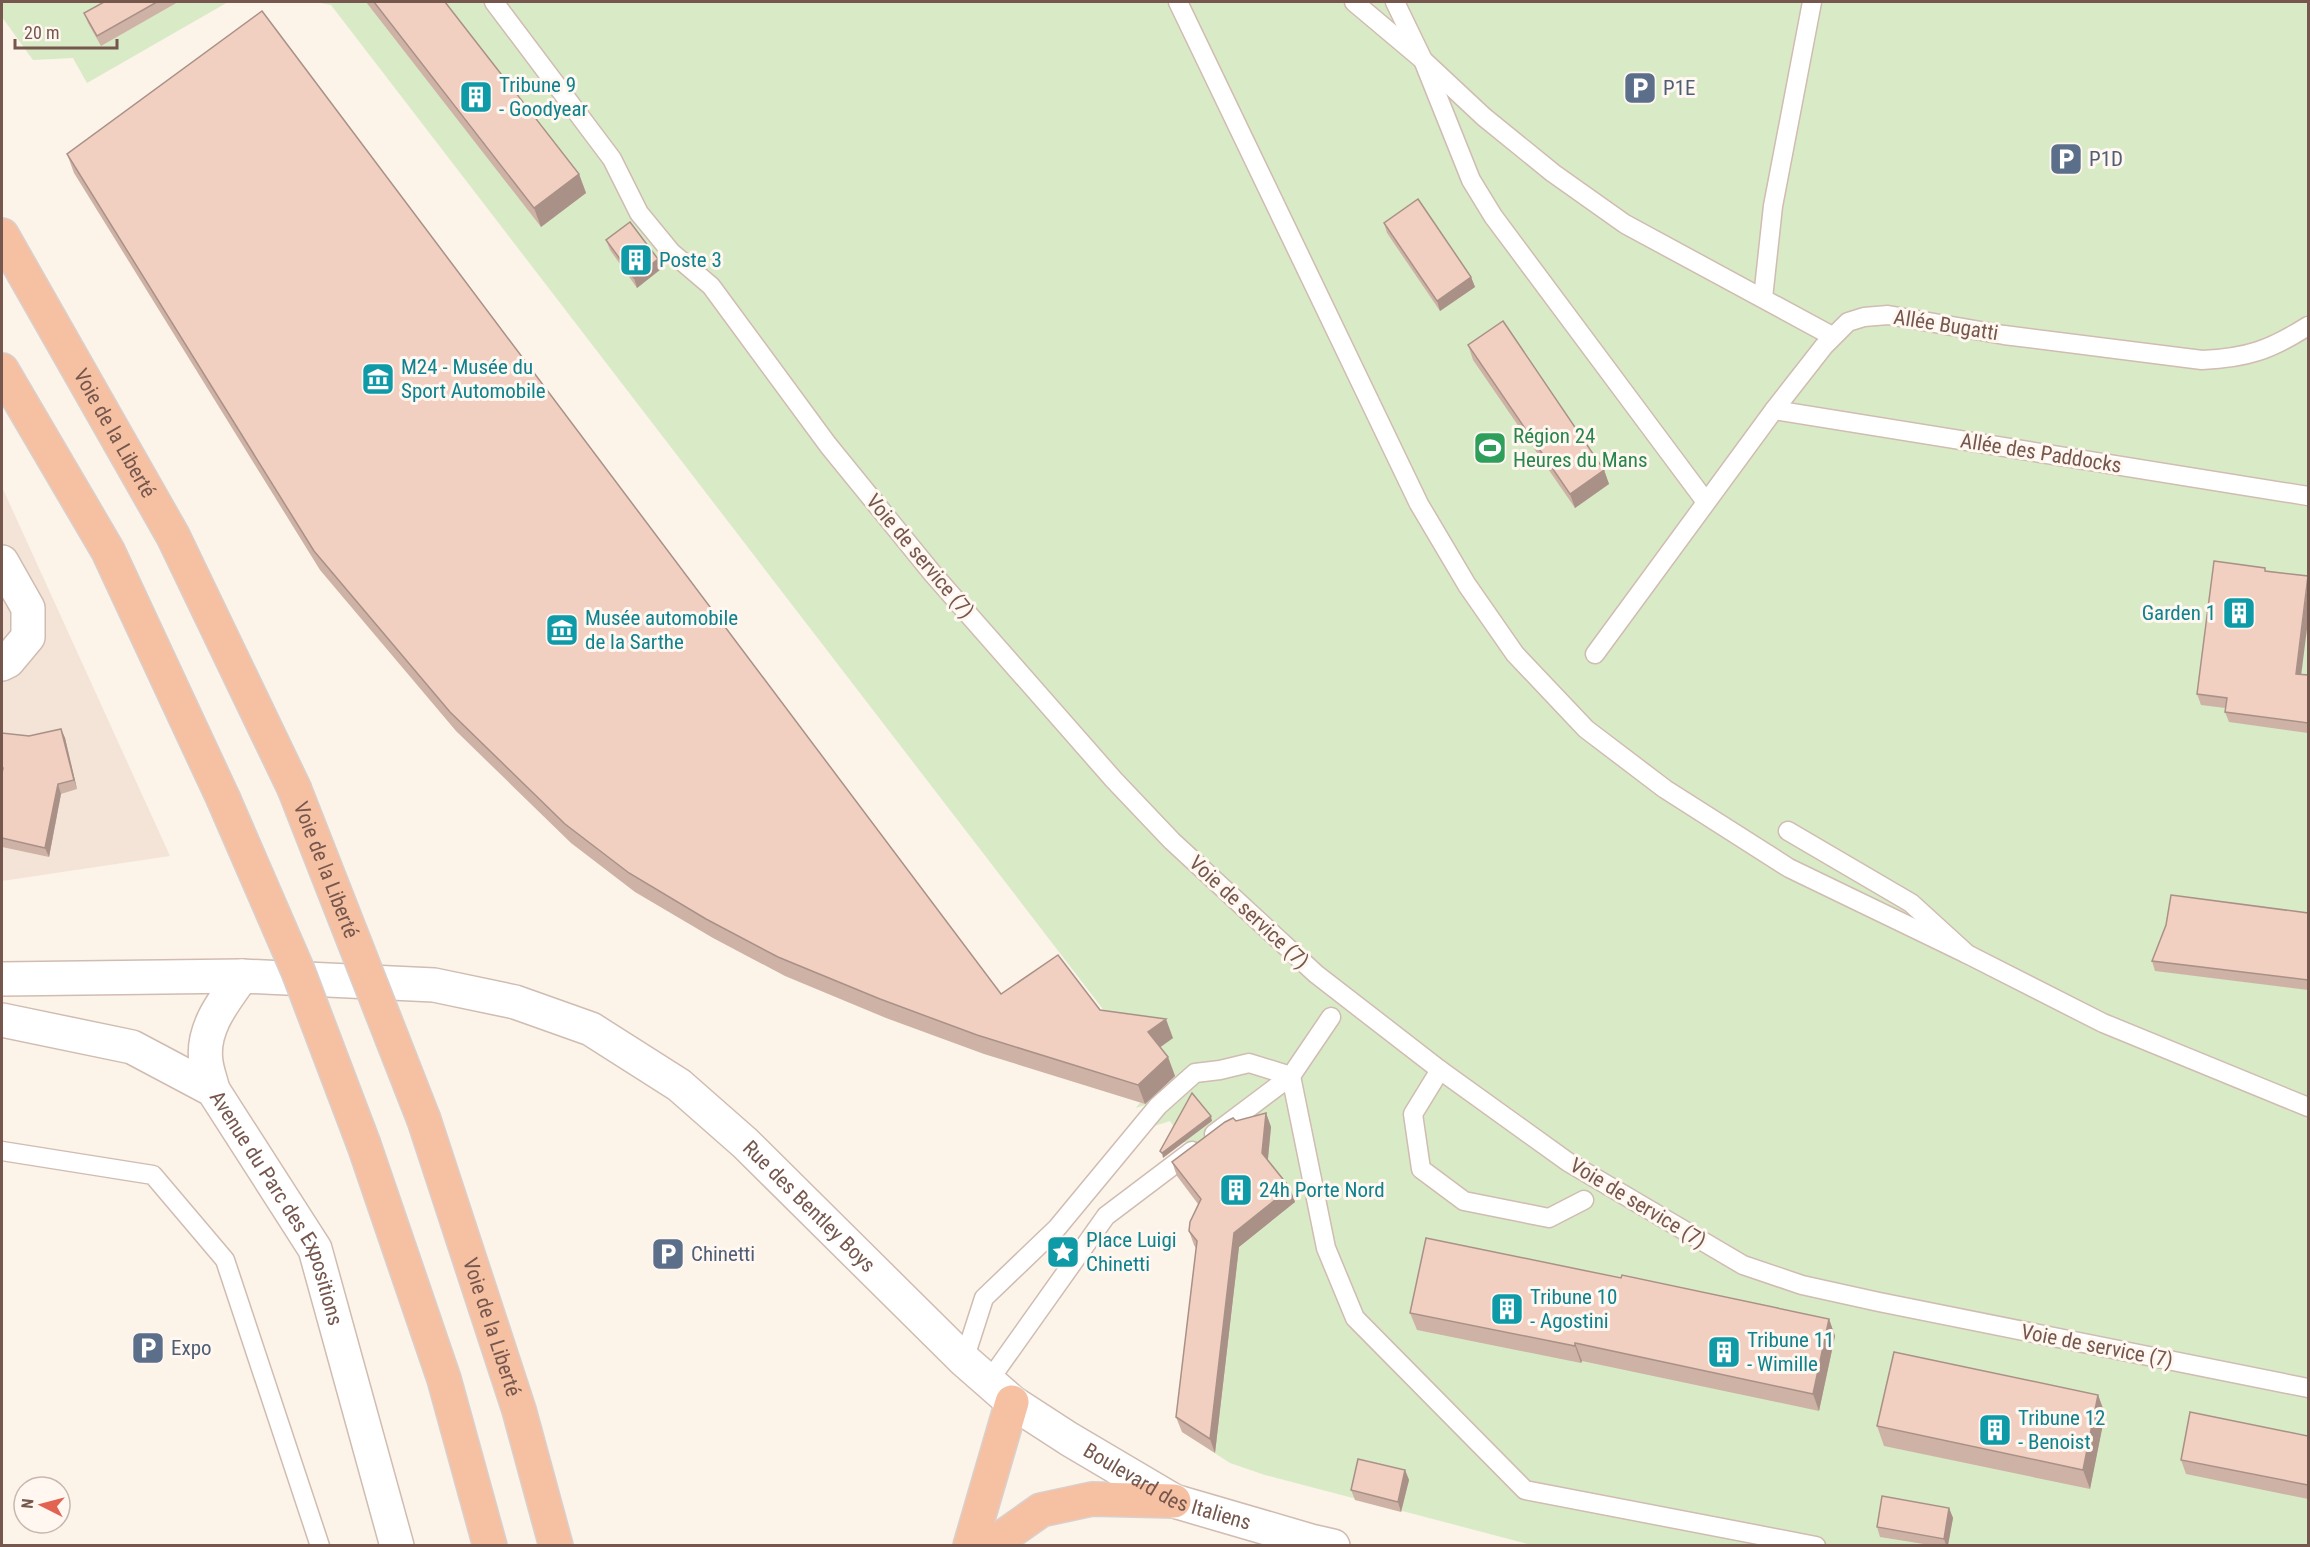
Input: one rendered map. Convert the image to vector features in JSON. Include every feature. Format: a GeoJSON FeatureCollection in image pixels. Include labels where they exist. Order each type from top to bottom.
{"type":"FeatureCollection","features":[{"type":"Feature","properties":{"kind":"highway","name":"Voie de la Liberté"},"geometry":{"type":"LineString","coordinates":[[2,235],[173,536],[294,788],[424,1120],[519,1410],[556,1545]]}},
{"type":"Feature","properties":{"kind":"highway"},"geometry":{"type":"LineString","coordinates":[[2,370],[108,550],[223,798],[298,970],[364,1145],[444,1379],[490,1545]]}},
{"type":"Feature","properties":{"kind":"highway"},"geometry":{"type":"LineString","coordinates":[[970,1545],[1000,1392]]}},
{"type":"Feature","properties":{"kind":"highway"},"geometry":{"type":"LineString","coordinates":[[990,1545],[1041,1510],[1092,1498],[1174,1501]]}},
{"type":"Feature","properties":{"kind":"street"},"geometry":{"type":"LineString","coordinates":[[2,562],[28,608],[28,637],[8,661],[2,664]]}},
{"type":"Feature","properties":{"kind":"street"},"geometry":{"type":"LineString","coordinates":[[213,1090],[205,1061],[207,1035],[221,1005],[242,976]]}},
{"type":"Feature","properties":{"kind":"street","name":"Rue des Bentley Boys"},"geometry":{"type":"LineString","coordinates":[[2,979],[242,976],[434,985],[515,1002],[591,1029],[678,1084],[746,1143],[964,1360],[1000,1392]]}},
{"type":"Feature","properties":{"kind":"street","name":"Avenue du Parc des Expositions"},"geometry":{"type":"LineString","coordinates":[[2,1020],[132,1047],[213,1090],[315,1249],[397,1545]]}},
{"type":"Feature","properties":{"kind":"street","name":"Boulevard des Italiens"},"geometry":{"type":"LineString","coordinates":[[1000,1392],[1069,1439],[1174,1501],[1311,1541],[1333,1545]]}},
{"type":"Feature","properties":{"kind":"lane","name":"Voie de service (7)"},"geometry":{"type":"LineString","coordinates":[[494,2],[612,159],[639,213],[671,252],[711,286],[828,445],[925,565],[1114,780],[1172,841],[1316,974],[1440,1070],[1568,1162],[1743,1265],[1802,1285],[1879,1302],[2308,1388]]}},
{"type":"Feature","properties":{"kind":"lane"},"geometry":{"type":"LineString","coordinates":[[1178,2],[1419,504],[1467,585],[1515,654],[1586,729],[1665,789],[1789,868],[2103,1023],[2308,1107]]}},
{"type":"Feature","properties":{"kind":"lane"},"geometry":{"type":"LineString","coordinates":[[1354,2],[1423,60],[1484,117],[1553,173],[1625,225],[1832,336]]}},
{"type":"Feature","properties":{"kind":"lane"},"geometry":{"type":"LineString","coordinates":[[1395,2],[1423,60],[1471,180],[1493,216],[1706,502]]}},
{"type":"Feature","properties":{"kind":"lane"},"geometry":{"type":"LineString","coordinates":[[1763,298],[1773,206],[1812,2]]}},
{"type":"Feature","properties":{"kind":"lane","name":"Allée Bugatti"},"geometry":{"type":"LineString","coordinates":[[1595,654],[1774,410],[1832,336],[1848,322],[1864,317],[1888,315],[2026,338],[2202,360],[2231,359],[2265,351],[2308,326]]}},
{"type":"Feature","properties":{"kind":"lane","name":"Allée des Paddocks"},"geometry":{"type":"LineString","coordinates":[[1774,410],[2308,496]]}},
{"type":"Feature","properties":{"kind":"lane"},"geometry":{"type":"LineString","coordinates":[[1788,831],[1911,903],[1967,954]]}},
{"type":"Feature","properties":{"kind":"lane"},"geometry":{"type":"LineString","coordinates":[[1000,1392],[1106,1216],[1291,1076],[1331,1017]]}},
{"type":"Feature","properties":{"kind":"lane"},"geometry":{"type":"LineString","coordinates":[[964,1360],[984,1298],[1057,1228],[1158,1106],[1195,1072],[1220,1070],[1249,1063],[1291,1076]]}},
{"type":"Feature","properties":{"kind":"lane"},"geometry":{"type":"LineString","coordinates":[[1440,1070],[1413,1114],[1421,1169],[1464,1201],[1549,1218],[1584,1200]]}},
{"type":"Feature","properties":{"kind":"lane"},"geometry":{"type":"LineString","coordinates":[[1291,1076],[1326,1248],[1355,1317],[1525,1490],[1816,1545]]}},
{"type":"Feature","properties":{"kind":"lane"},"geometry":{"type":"LineString","coordinates":[[2,1151],[153,1175],[225,1260],[320,1545]]}},
{"type":"Feature","properties":{"kind":"shaded area"},"geometry":{"type":"Polygon","coordinates":[[[2,487],[170,856],[2,881],[2,487]]]}},
{"type":"Feature","properties":{"kind":"green space"},"geometry":{"type":"Polygon","coordinates":[[[2,2],[228,2],[87,83],[73,58],[33,60],[2,17],[2,2]]]}},
{"type":"Feature","properties":{"kind":"green space","name":"Région 24 Heures du Mans"},"geometry":{"type":"Polygon","coordinates":[[[315,2],[2308,2],[2308,1545],[1532,1545],[1265,1475],[1230,1463],[1182,1432],[1202,1255],[1194,1245],[1205,1227],[1192,1150],[1186,1142],[1166,1147],[1176,1130],[1170,1121],[1151,1127],[1154,1102],[1136,1108],[1147,1093],[1119,1030],[331,5],[315,2]]]}},
{"type":"Feature","properties":{"kind":"building"},"geometry":{"type":"Polygon","coordinates":[[[104,2],[157,2],[97,36],[84,13],[104,2]]]}},
{"type":"Feature","properties":{"kind":"building","name":"Tribune 9 - Goodyear"},"geometry":{"type":"Polygon","coordinates":[[[374,2],[445,2],[579,174],[534,208],[374,2]]]}},
{"type":"Feature","properties":{"kind":"building","name":"M24 - Musée du Sport Automobile"},"geometry":{"type":"Polygon","coordinates":[[[262,11],[1001,994],[1058,955],[1100,1010],[1166,1019],[1148,1032],[1168,1057],[1138,1085],[977,1035],[880,999],[778,957],[706,919],[629,873],[565,824],[450,712],[314,551],[67,154],[262,11]]]}},
{"type":"Feature","properties":{"kind":"building"},"geometry":{"type":"Polygon","coordinates":[[[1418,199],[1471,277],[1437,301],[1384,223],[1418,199]]]}},
{"type":"Feature","properties":{"kind":"building","name":"Poste 3"},"geometry":{"type":"Polygon","coordinates":[[[630,222],[658,259],[634,278],[606,240],[630,222]]]}},
{"type":"Feature","properties":{"kind":"building"},"geometry":{"type":"Polygon","coordinates":[[[1503,321],[1604,470],[1570,494],[1468,345],[1503,321]]]}},
{"type":"Feature","properties":{"kind":"building"},"geometry":{"type":"Polygon","coordinates":[[[2214,561],[2265,568],[2265,571],[2308,576],[2296,674],[2308,675],[2308,723],[2225,712],[2227,698],[2197,694],[2214,561]]]}},
{"type":"Feature","properties":{"kind":"building"},"geometry":{"type":"Polygon","coordinates":[[[61,729],[74,780],[58,784],[45,848],[2,838],[2,733],[29,736],[61,729]]]}},
{"type":"Feature","properties":{"kind":"building"},"geometry":{"type":"Polygon","coordinates":[[[2171,895],[2308,913],[2308,980],[2152,961],[2166,925],[2171,895]]]}},
{"type":"Feature","properties":{"kind":"building"},"geometry":{"type":"Polygon","coordinates":[[[1192,1093],[1211,1116],[1162,1153],[1160,1151],[1192,1093]]]}},
{"type":"Feature","properties":{"kind":"building"},"geometry":{"type":"Polygon","coordinates":[[[1266,1113],[1262,1153],[1290,1188],[1234,1233],[1210,1439],[1176,1417],[1197,1241],[1189,1231],[1190,1222],[1201,1199],[1172,1162],[1225,1122],[1233,1118],[1236,1121],[1266,1113]]]}},
{"type":"Feature","properties":{"kind":"building"},"geometry":{"type":"Polygon","coordinates":[[[1426,1238],[1621,1278],[1622,1275],[1829,1319],[1813,1394],[1575,1343],[1575,1346],[1410,1313],[1426,1238]]]}},
{"type":"Feature","properties":{"kind":"building","name":"Tribune 12 - Benoist"},"geometry":{"type":"Polygon","coordinates":[[[1894,1352],[2098,1395],[2083,1470],[1877,1426],[1894,1352]]]}},
{"type":"Feature","properties":{"kind":"building"},"geometry":{"type":"Polygon","coordinates":[[[2190,1412],[2308,1436],[2308,1485],[2181,1460],[2190,1412]]]}},
{"type":"Feature","properties":{"kind":"building"},"geometry":{"type":"Polygon","coordinates":[[[1358,1459],[1405,1470],[1398,1502],[1351,1490],[1358,1459]]]}},
{"type":"Feature","properties":{"kind":"building"},"geometry":{"type":"Polygon","coordinates":[[[1882,1496],[1949,1508],[1944,1539],[1877,1527],[1882,1496]]]}},
{"type":"Feature","properties":{"kind":"place","name":"P1E"},"geometry":{"type":"Point","coordinates":[1640,88]}},
{"type":"Feature","properties":{"kind":"place","name":"Tribune 9 - Goodyear"},"geometry":{"type":"Point","coordinates":[476,97]}},
{"type":"Feature","properties":{"kind":"place","name":"P1D"},"geometry":{"type":"Point","coordinates":[2066,159]}},
{"type":"Feature","properties":{"kind":"place","name":"Poste 3"},"geometry":{"type":"Point","coordinates":[636,260]}},
{"type":"Feature","properties":{"kind":"place","name":"M24 - Musée du Sport Automobile"},"geometry":{"type":"Point","coordinates":[378,379]}},
{"type":"Feature","properties":{"kind":"place","name":"Région 24 Heures du Mans"},"geometry":{"type":"Point","coordinates":[1490,448]}},
{"type":"Feature","properties":{"kind":"place","name":"Garden 1"},"geometry":{"type":"Point","coordinates":[2239,613]}},
{"type":"Feature","properties":{"kind":"place","name":"Musée automobile de la Sarthe"},"geometry":{"type":"Point","coordinates":[562,630]}},
{"type":"Feature","properties":{"kind":"place","name":"24h Porte Nord"},"geometry":{"type":"Point","coordinates":[1236,1190]}},
{"type":"Feature","properties":{"kind":"place","name":"Place Luigi Chinetti"},"geometry":{"type":"Point","coordinates":[1063,1252]}},
{"type":"Feature","properties":{"kind":"place","name":"Chinetti"},"geometry":{"type":"Point","coordinates":[668,1254]}},
{"type":"Feature","properties":{"kind":"place","name":"Tribune 10 - Agostini"},"geometry":{"type":"Point","coordinates":[1507,1309]}},
{"type":"Feature","properties":{"kind":"place","name":"Expo"},"geometry":{"type":"Point","coordinates":[148,1348]}},
{"type":"Feature","properties":{"kind":"place","name":"Tribune 11 - Wimille"},"geometry":{"type":"Point","coordinates":[1724,1352]}},
{"type":"Feature","properties":{"kind":"place","name":"Tribune 12 - Benoist"},"geometry":{"type":"Point","coordinates":[1995,1430]}}]}
